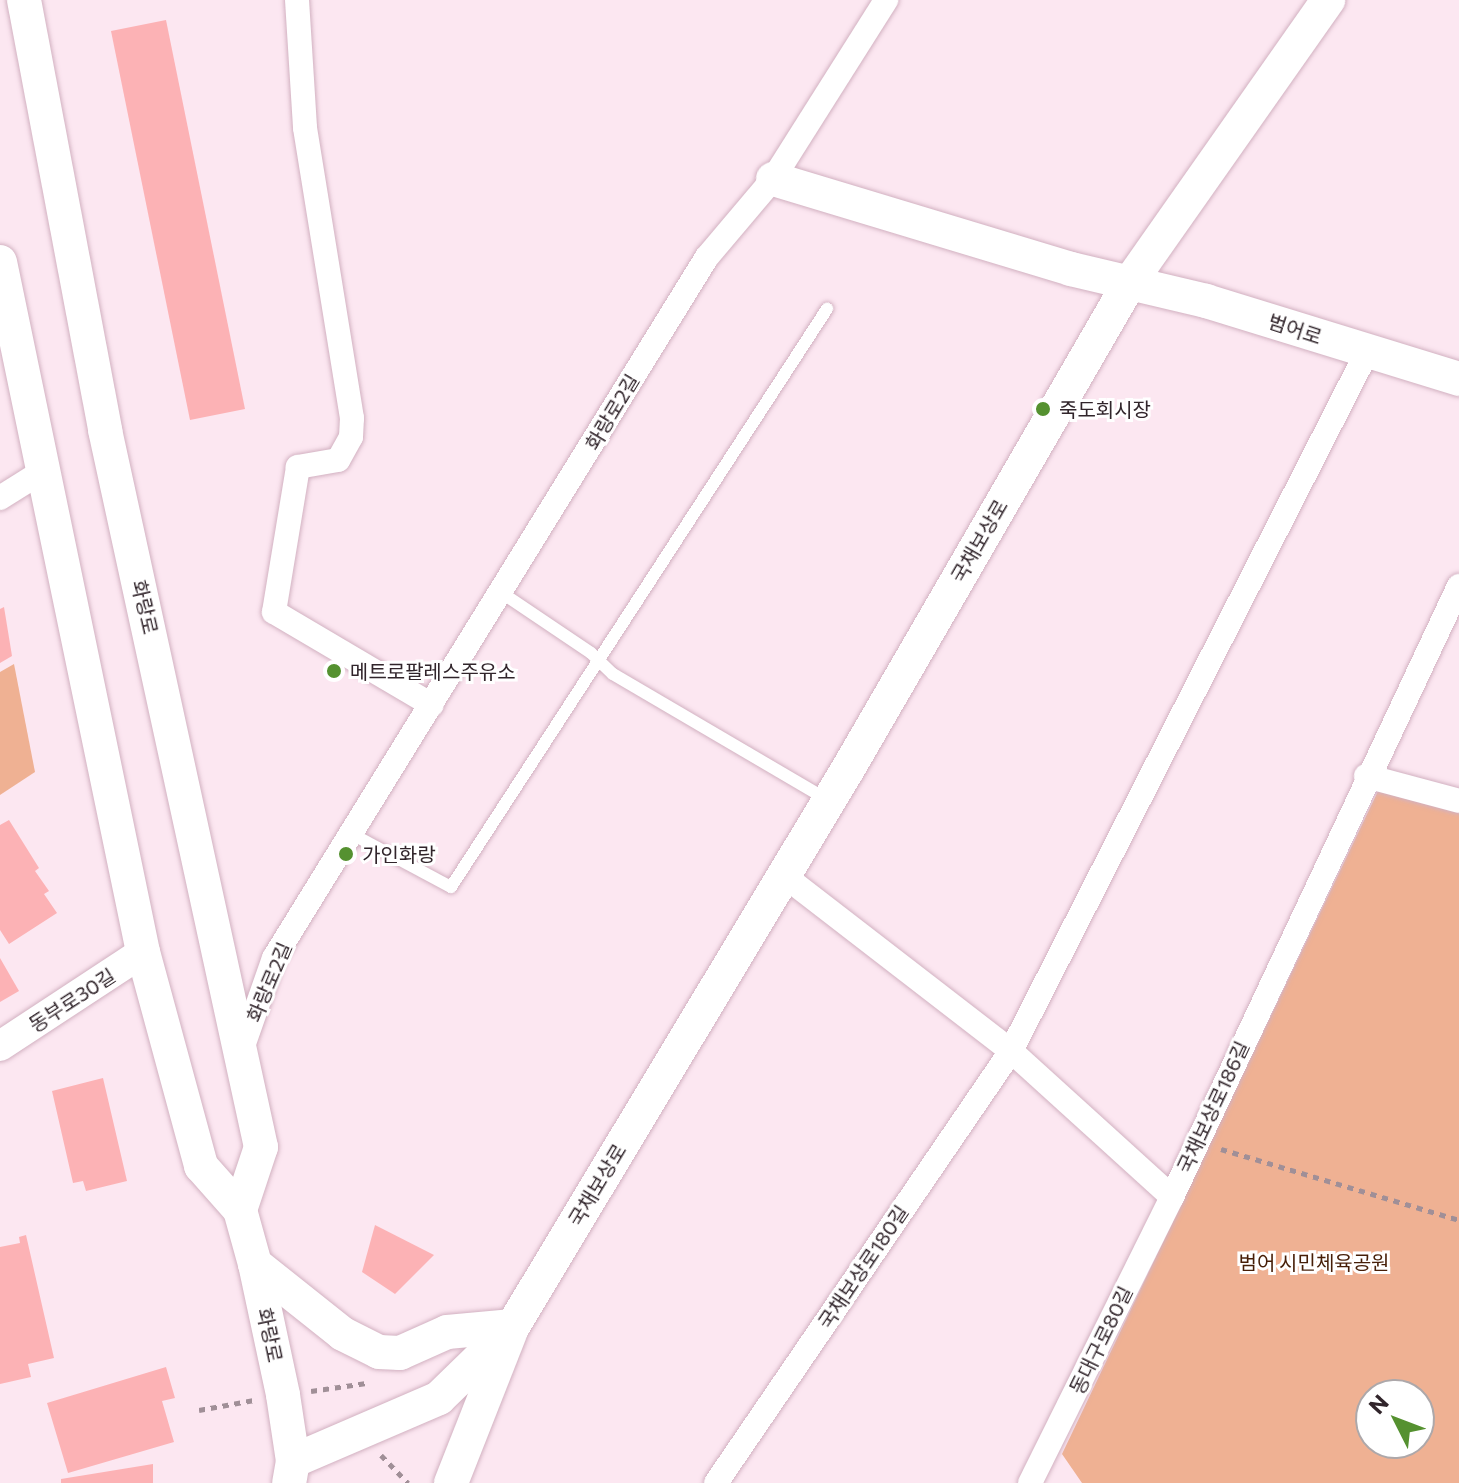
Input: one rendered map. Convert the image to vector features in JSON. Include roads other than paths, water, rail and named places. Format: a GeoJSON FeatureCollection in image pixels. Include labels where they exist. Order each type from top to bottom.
{"type":"FeatureCollection","features":[{"type":"Feature","properties":{"kind":"main road","name":"화랑로"},"geometry":{"type":"LineString","coordinates":[[24,0],[105,430],[261,1147],[240,1210]]}},
{"type":"Feature","properties":{"kind":"main road","name":"국채보상로"},"geometry":{"type":"LineString","coordinates":[[291,1472],[439,1398],[513,1326],[828,800],[1130,282],[1328,0]]}},
{"type":"Feature","properties":{"kind":"main road"},"geometry":{"type":"LineString","coordinates":[[773,179],[1130,282]]}},
{"type":"Feature","properties":{"kind":"main road","name":"화랑로"},"geometry":{"type":"LineString","coordinates":[[0,262],[143,952],[201,1166],[240,1210],[255,1264],[291,1472]]}},
{"type":"Feature","properties":{"kind":"main road","name":"범어로"},"geometry":{"type":"LineString","coordinates":[[1130,282],[1459,379]]}},
{"type":"Feature","properties":{"kind":"main road"},"geometry":{"type":"LineString","coordinates":[[255,1264],[343,1334],[379,1352],[400,1353],[447,1332],[513,1326],[451,1483]]}},
{"type":"Feature","properties":{"kind":"street"},"geometry":{"type":"LineString","coordinates":[[297,0],[305,128],[352,418],[351,437],[338,460],[298,467],[274,612],[432,705]]}},
{"type":"Feature","properties":{"kind":"street","name":"화랑로2길"},"geometry":{"type":"LineString","coordinates":[[241,1052],[274,958],[707,257],[773,179],[886,0]]}},
{"type":"Feature","properties":{"kind":"street","name":"국채보상로180길"},"geometry":{"type":"LineString","coordinates":[[716,1483],[1011,1051],[1367,352]]}},
{"type":"Feature","properties":{"kind":"street"},"geometry":{"type":"LineString","coordinates":[[0,498],[43,471]]}},
{"type":"Feature","properties":{"kind":"street"},"geometry":{"type":"LineString","coordinates":[[1459,586],[1366,776],[1459,801]]}},
{"type":"Feature","properties":{"kind":"street","name":"국채보상로186길"},"geometry":{"type":"LineString","coordinates":[[782,874],[1011,1051],[1172,1197],[1366,776]]}},
{"type":"Feature","properties":{"kind":"street","name":"동부로30길"},"geometry":{"type":"LineString","coordinates":[[0,1046],[143,952]]}},
{"type":"Feature","properties":{"kind":"street","name":"동대구로80길"},"geometry":{"type":"LineString","coordinates":[[1037,1480],[1172,1197]]}},
{"type":"Feature","properties":{"kind":"lane"},"geometry":{"type":"LineString","coordinates":[[352,834],[451,887],[827,309]]}},
{"type":"Feature","properties":{"kind":"lane"},"geometry":{"type":"LineString","coordinates":[[502,593],[613,674],[828,800]]}},
{"type":"Feature","properties":{"kind":"place","name":"죽도회시장"},"geometry":{"type":"Point","coordinates":[1043,409]}},
{"type":"Feature","properties":{"kind":"place","name":"메트로팔레스주유소"},"geometry":{"type":"Point","coordinates":[334,671]}},
{"type":"Feature","properties":{"kind":"place","name":"가인화랑"},"geometry":{"type":"Point","coordinates":[346,854]}},
{"type":"Feature","properties":{"kind":"park label","name":"범어 시민체육공원"},"geometry":{"type":"Point","coordinates":[1314,1262]}}]}
